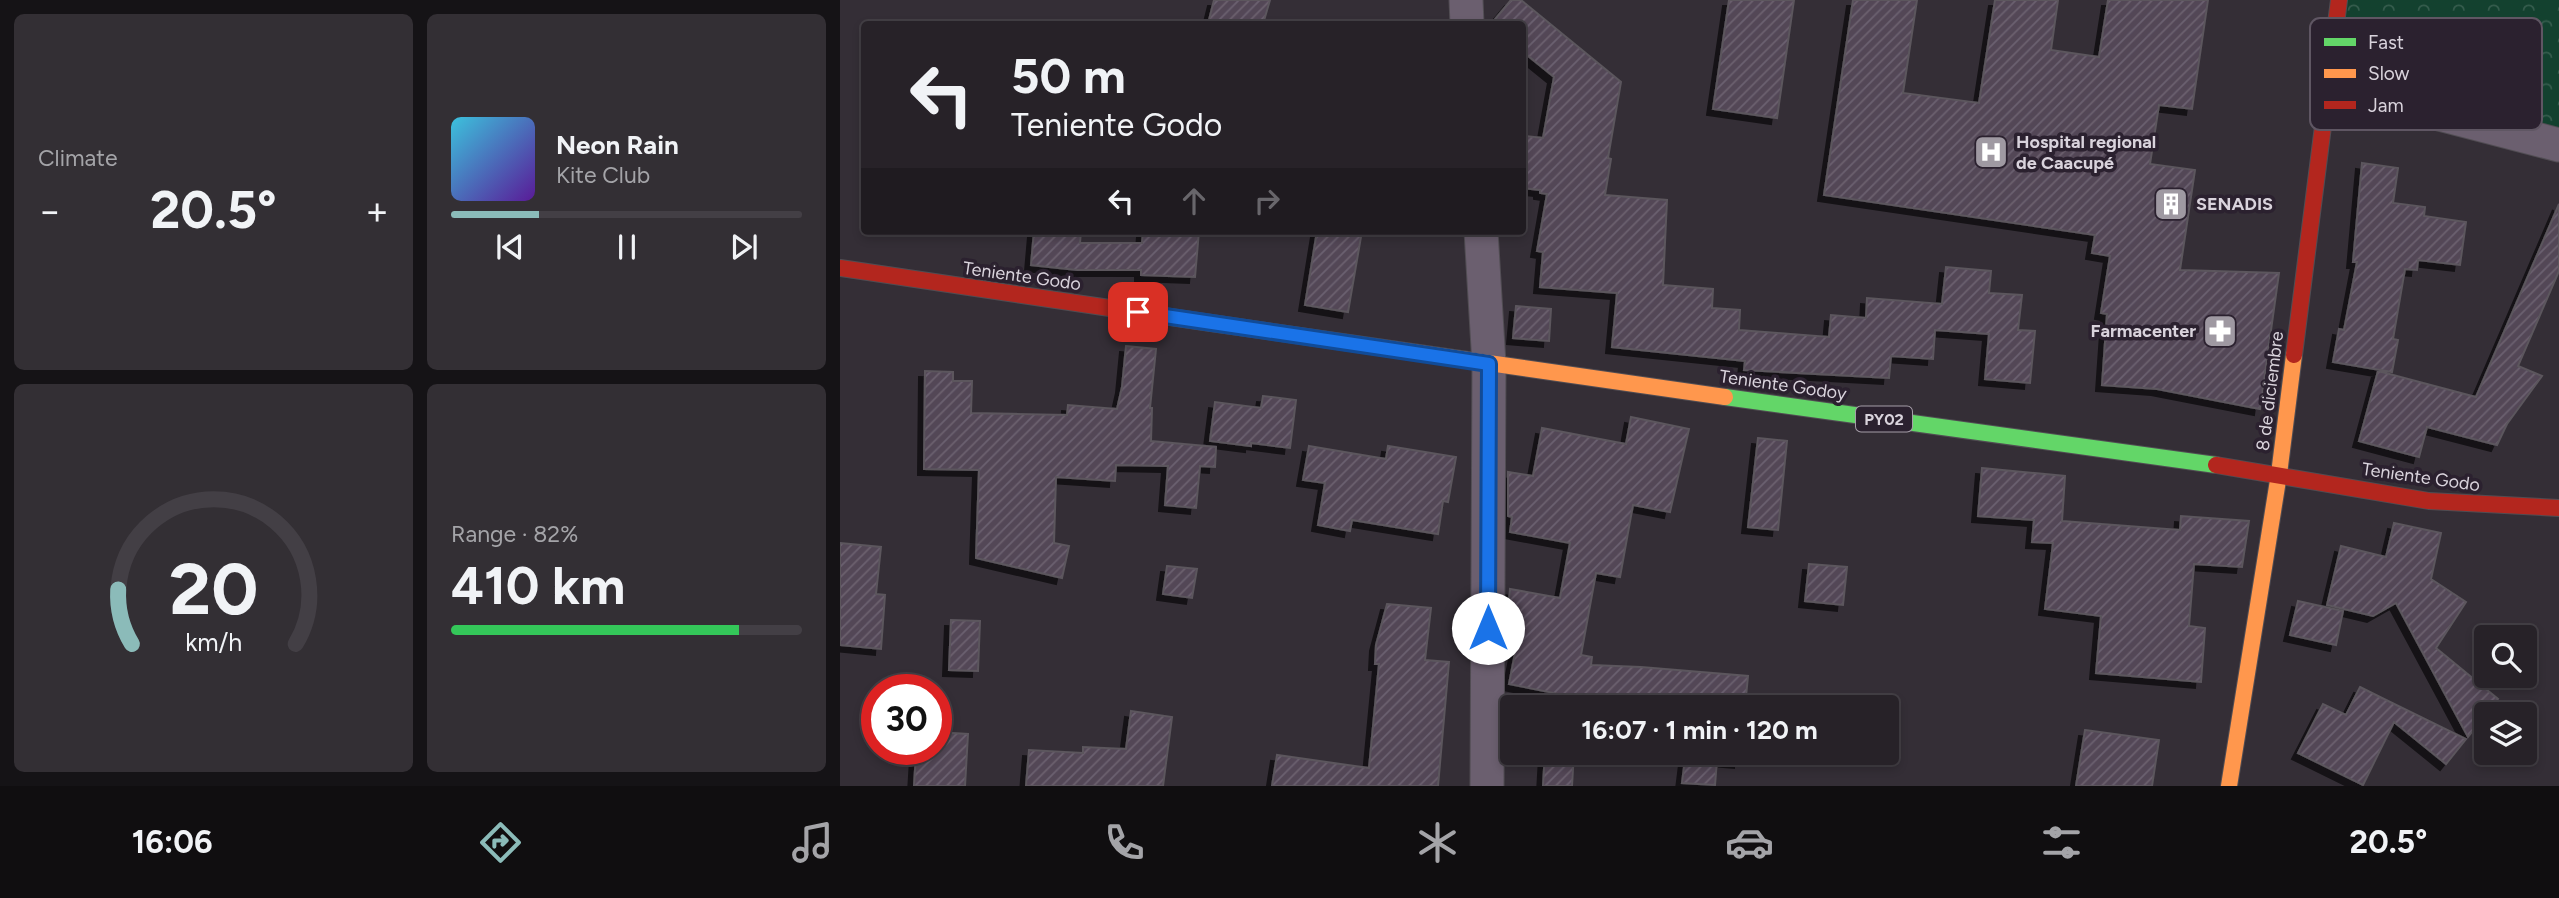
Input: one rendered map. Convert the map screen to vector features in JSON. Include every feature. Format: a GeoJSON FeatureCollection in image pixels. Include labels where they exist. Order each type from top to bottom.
{"type":"FeatureCollection","features":[{"type":"Feature","properties":{"kind":"main road","name":"8 de diciembre"},"geometry":{"type":"LineString","coordinates":[[2337,18],[2339,0]]}},
{"type":"Feature","properties":{"kind":"main road","name":"8 de diciembre"},"geometry":{"type":"LineString","coordinates":[[2229,786],[2279,474],[2322,130]]}},
{"type":"Feature","properties":{"kind":"main road","name":"Teniente Godo"},"geometry":{"type":"LineString","coordinates":[[840,268],[1489,364]]}},
{"type":"Feature","properties":{"kind":"main road","name":"Teniente Godoy"},"geometry":{"type":"LineString","coordinates":[[1489,364],[2279,474]]}},
{"type":"Feature","properties":{"kind":"main road","name":"Teniente Godo"},"geometry":{"type":"LineString","coordinates":[[2279,474],[2429,501],[2559,508]]}},
{"type":"Feature","properties":{"kind":"street"},"geometry":{"type":"LineString","coordinates":[[1466,0],[1467,21]]}},
{"type":"Feature","properties":{"kind":"street"},"geometry":{"type":"LineString","coordinates":[[2501,130],[2559,145]]}},
{"type":"Feature","properties":{"kind":"street"},"geometry":{"type":"LineString","coordinates":[[1480,235],[1489,364],[1487,786]]}},
{"type":"Feature","properties":{"kind":"green space"},"geometry":{"type":"Polygon","coordinates":[[[2339,0],[2559,0],[2559,145],[2501,130],[2542,130],[2542,18],[2337,18],[2339,0]]]}},
{"type":"Feature","properties":{"kind":"building"},"geometry":{"type":"Polygon","coordinates":[[[1214,0],[1270,0],[1264,21],[1209,21],[1214,0]]]}},
{"type":"Feature","properties":{"kind":"building"},"geometry":{"type":"Polygon","coordinates":[[[1511,0],[1521,0],[1621,82],[1608,158],[1611,159],[1605,195],[1667,200],[1663,285],[1713,289],[1712,308],[1740,310],[1739,330],[1829,337],[1831,315],[1866,318],[1867,298],[1942,304],[1946,267],[1991,271],[1989,293],[2022,295],[2018,330],[2035,331],[2030,383],[1985,379],[1989,334],[1935,330],[1933,359],[1891,356],[1889,378],[1744,370],[1745,361],[1612,347],[1617,293],[1540,287],[1543,252],[1537,251],[1547,194],[1526,188],[1526,136],[1543,138],[1554,77],[1526,54],[1526,21],[1494,21],[1511,0]]]}},
{"type":"Feature","properties":{"kind":"building"},"geometry":{"type":"Polygon","coordinates":[[[1729,0],[1794,0],[1777,118],[1713,109],[1729,0]]]}},
{"type":"Feature","properties":{"kind":"building","name":"Hospital regional de Caacupé"},"geometry":{"type":"Polygon","coordinates":[[[1853,0],[1917,0],[1903,93],[1979,103],[1995,0],[2058,0],[2051,50],[2099,57],[2108,0],[2208,0],[2192,109],[2159,105],[2150,164],[2195,170],[2180,270],[2279,273],[2260,409],[2157,389],[2102,385],[2107,314],[2101,313],[2110,256],[2092,253],[2095,235],[1824,195],[1853,0]]]}},
{"type":"Feature","properties":{"kind":"building"},"geometry":{"type":"Polygon","coordinates":[[[2362,163],[2398,168],[2393,203],[2425,207],[2424,216],[2466,222],[2460,265],[2418,260],[2417,270],[2405,269],[2393,339],[2398,340],[2392,372],[2333,362],[2339,329],[2344,330],[2357,262],[2353,262],[2362,163]]]}},
{"type":"Feature","properties":{"kind":"building"},"geometry":{"type":"Polygon","coordinates":[[[2559,204],[2559,271],[2518,366],[2542,376],[2507,424],[2497,445],[2427,427],[2419,457],[2359,441],[2378,371],[2476,397],[2559,204]]]}},
{"type":"Feature","properties":{"kind":"building"},"geometry":{"type":"Polygon","coordinates":[[[1034,235],[1081,235],[1080,243],[1142,243],[1143,235],[1199,235],[1195,277],[1141,275],[1141,270],[1077,270],[1031,265],[1034,235]]]}},
{"type":"Feature","properties":{"kind":"building"},"geometry":{"type":"Polygon","coordinates":[[[1316,235],[1361,235],[1348,312],[1305,305],[1316,235]]]}},
{"type":"Feature","properties":{"kind":"building"},"geometry":{"type":"Polygon","coordinates":[[[1516,306],[1551,309],[1549,341],[1513,338],[1516,306]]]}},
{"type":"Feature","properties":{"kind":"building"},"geometry":{"type":"Polygon","coordinates":[[[1126,346],[1156,349],[1150,408],[1151,441],[1216,447],[1215,467],[1200,466],[1196,508],[1165,505],[1168,466],[1116,465],[1115,481],[1056,477],[1054,543],[1069,546],[1062,578],[976,558],[979,470],[924,469],[925,371],[953,372],[953,381],[972,381],[971,413],[1067,415],[1068,405],[1117,409],[1126,346]]]}},
{"type":"Feature","properties":{"kind":"building"},"geometry":{"type":"Polygon","coordinates":[[[1263,396],[1296,400],[1290,448],[1210,441],[1215,402],[1261,408],[1263,396]]]}},
{"type":"Feature","properties":{"kind":"building"},"geometry":{"type":"Polygon","coordinates":[[[1631,417],[1689,429],[1670,512],[1633,505],[1620,577],[1596,573],[1581,655],[1592,657],[1591,665],[1748,676],[1746,695],[1564,695],[1509,684],[1521,622],[1507,620],[1510,589],[1560,598],[1570,543],[1510,532],[1512,517],[1508,516],[1508,472],[1533,476],[1542,428],[1626,444],[1631,417]]]}},
{"type":"Feature","properties":{"kind":"building"},"geometry":{"type":"Polygon","coordinates":[[[1758,438],[1787,441],[1778,530],[1748,527],[1758,438]]]}},
{"type":"Feature","properties":{"kind":"building"},"geometry":{"type":"Polygon","coordinates":[[[1309,446],[1386,459],[1388,446],[1456,457],[1448,502],[1443,501],[1438,534],[1352,520],[1350,531],[1318,525],[1325,483],[1303,480],[1309,446]]]}},
{"type":"Feature","properties":{"kind":"building"},"geometry":{"type":"Polygon","coordinates":[[[1982,468],[2065,476],[2062,521],[2180,530],[2181,516],[2249,521],[2242,567],[2194,564],[2189,626],[2205,628],[2201,682],[2096,673],[2101,616],[2045,609],[2053,543],[2032,542],[2034,520],[1978,516],[1982,468]]]}},
{"type":"Feature","properties":{"kind":"building"},"geometry":{"type":"Polygon","coordinates":[[[2394,523],[2441,533],[2431,579],[2466,602],[2436,648],[2474,679],[2474,688],[2485,688],[2498,699],[2496,702],[2474,702],[2474,729],[2468,737],[2396,603],[2373,616],[2327,605],[2341,546],[2386,557],[2394,523]]]}},
{"type":"Feature","properties":{"kind":"building"},"geometry":{"type":"Polygon","coordinates":[[[840,543],[881,547],[876,594],[885,595],[881,649],[840,645],[840,543]]]}},
{"type":"Feature","properties":{"kind":"building"},"geometry":{"type":"Polygon","coordinates":[[[1809,564],[1847,567],[1843,605],[1805,601],[1809,564]]]}},
{"type":"Feature","properties":{"kind":"building"},"geometry":{"type":"Polygon","coordinates":[[[1167,566],[1197,569],[1192,598],[1163,594],[1167,566]]]}},
{"type":"Feature","properties":{"kind":"building"},"geometry":{"type":"Polygon","coordinates":[[[2298,601],[2343,611],[2336,645],[2290,635],[2298,601]]]}},
{"type":"Feature","properties":{"kind":"building"},"geometry":{"type":"Polygon","coordinates":[[[1387,604],[1431,608],[1425,660],[1449,662],[1438,786],[1272,786],[1277,755],[1369,768],[1379,664],[1375,664],[1376,645],[1387,604]]]}},
{"type":"Feature","properties":{"kind":"building"},"geometry":{"type":"Polygon","coordinates":[[[951,620],[980,621],[978,671],[949,670],[951,620]]]}},
{"type":"Feature","properties":{"kind":"building"},"geometry":{"type":"Polygon","coordinates":[[[2360,687],[2466,739],[2446,764],[2394,722],[2363,785],[2298,753],[2323,704],[2346,715],[2360,687]]]}},
{"type":"Feature","properties":{"kind":"building"},"geometry":{"type":"Polygon","coordinates":[[[1131,711],[1172,717],[1163,786],[1026,786],[1029,750],[1083,753],[1083,747],[1126,749],[1131,711]]]}},
{"type":"Feature","properties":{"kind":"building"},"geometry":{"type":"Polygon","coordinates":[[[2085,730],[2159,740],[2152,786],[2076,786],[2085,730]]]}},
{"type":"Feature","properties":{"kind":"building"},"geometry":{"type":"Polygon","coordinates":[[[952,733],[968,734],[965,786],[914,786],[915,765],[952,765],[952,733]]]}},
{"type":"Feature","properties":{"kind":"building"},"geometry":{"type":"Polygon","coordinates":[[[1544,765],[1573,765],[1572,786],[1543,786],[1544,765]]]}},
{"type":"Feature","properties":{"kind":"building"},"geometry":{"type":"Polygon","coordinates":[[[1684,765],[1717,765],[1715,785],[1682,783],[1684,765]]]}},
{"type":"Feature","properties":{"kind":"traffic: fast"},"geometry":{"type":"LineString","coordinates":[[1725,397],[2216,465]]}},
{"type":"Feature","properties":{"kind":"traffic: slow"},"geometry":{"type":"LineString","coordinates":[[1211,323],[1725,397]]}},
{"type":"Feature","properties":{"kind":"traffic: slow"},"geometry":{"type":"LineString","coordinates":[[2229,786],[2279,474],[2294,355]]}},
{"type":"Feature","properties":{"kind":"traffic: jam"},"geometry":{"type":"LineString","coordinates":[[2337,18],[2339,0]]}},
{"type":"Feature","properties":{"kind":"traffic: jam"},"geometry":{"type":"LineString","coordinates":[[2294,355],[2323,130]]}},
{"type":"Feature","properties":{"kind":"traffic: jam"},"geometry":{"type":"LineString","coordinates":[[840,268],[1211,323]]}},
{"type":"Feature","properties":{"kind":"traffic: jam"},"geometry":{"type":"LineString","coordinates":[[2216,465],[2429,501],[2559,508]]}},
{"type":"Feature","properties":{"kind":"place","name":"Hospital regional de Caacupé"},"geometry":{"type":"Point","coordinates":[1991,152]}},
{"type":"Feature","properties":{"kind":"place","name":"SENADIS"},"geometry":{"type":"Point","coordinates":[2171,204]}},
{"type":"Feature","properties":{"kind":"place","name":"Farmacenter"},"geometry":{"type":"Point","coordinates":[2220,331]}},
{"type":"Feature","properties":{"kind":"route"},"geometry":{"type":"LineString","coordinates":[[1138,312],[1489,364],[1488,628]]}}]}
